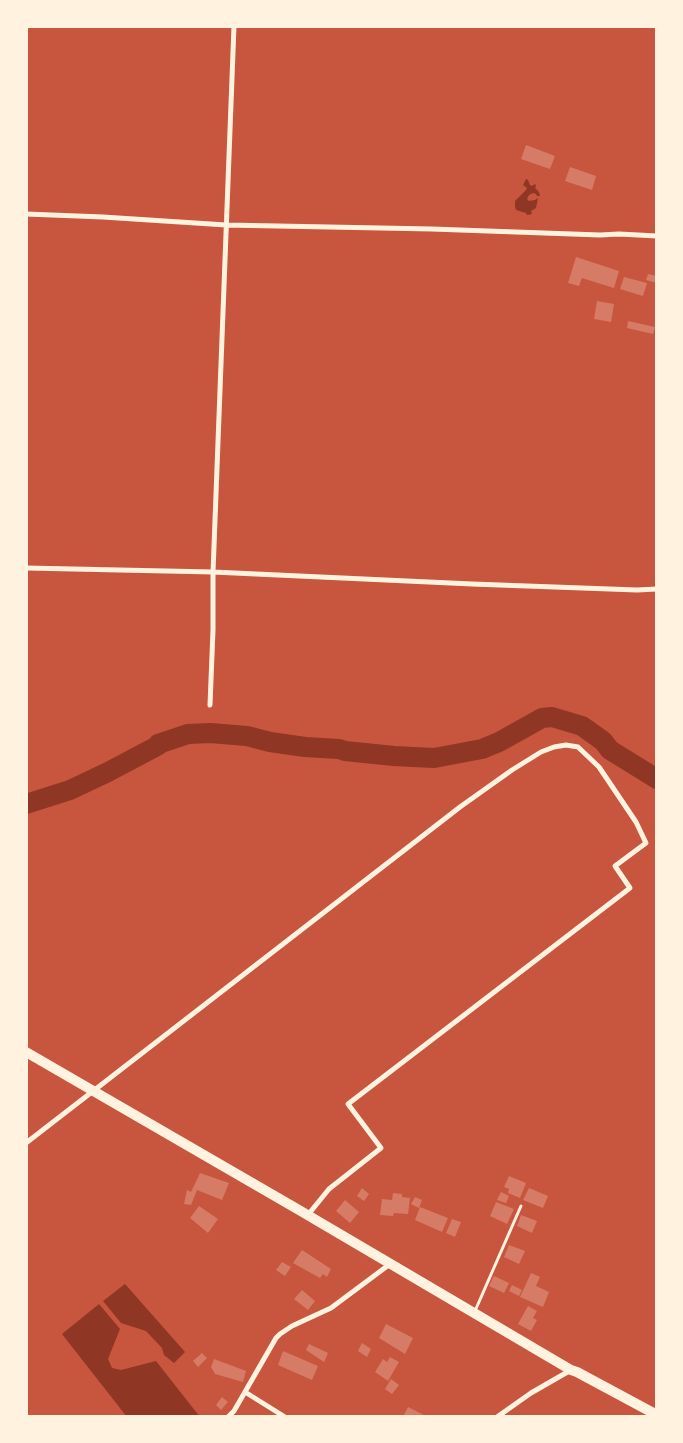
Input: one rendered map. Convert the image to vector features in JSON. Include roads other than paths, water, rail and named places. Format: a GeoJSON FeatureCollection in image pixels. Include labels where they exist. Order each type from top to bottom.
{"type":"FeatureCollection","features":[{"type":"Feature","properties":{"kind":"main road"},"geometry":{"type":"LineString","coordinates":[[26,1052],[571,1370],[657,1415]]}},
{"type":"Feature","properties":{"kind":"street"},"geometry":{"type":"LineString","coordinates":[[210,705],[213,572],[234,26]]}},
{"type":"Feature","properties":{"kind":"street"},"geometry":{"type":"LineString","coordinates":[[26,214],[103,216],[226,225],[657,236]]}},
{"type":"Feature","properties":{"kind":"street"},"geometry":{"type":"LineString","coordinates":[[26,568],[213,572],[637,590],[657,589]]}},
{"type":"Feature","properties":{"kind":"street"},"geometry":{"type":"LineString","coordinates":[[26,1143],[460,807],[541,752],[566,745],[578,747],[599,767],[636,822],[646,843],[615,866],[630,888],[348,1104],[381,1148],[329,1188],[307,1216]]}},
{"type":"Feature","properties":{"kind":"street"},"geometry":{"type":"LineString","coordinates":[[228,1417],[280,1334],[292,1326],[331,1308],[390,1264]]}},
{"type":"Feature","properties":{"kind":"street"},"geometry":{"type":"LineString","coordinates":[[497,1417],[571,1370]]}},
{"type":"Feature","properties":{"kind":"street"},"geometry":{"type":"LineString","coordinates":[[245,1392],[285,1417]]}},
{"type":"Feature","properties":{"kind":"lane"},"geometry":{"type":"LineString","coordinates":[[474,1313],[521,1206]]}},
{"type":"Feature","properties":{"kind":"waterway"},"geometry":{"type":"LineString","coordinates":[[26,804],[70,790],[108,772],[158,744],[188,734],[210,733],[247,736],[270,742],[305,747],[434,758],[482,749],[499,742],[542,718],[552,717],[582,726],[603,741],[610,750],[657,779]]}}]}
